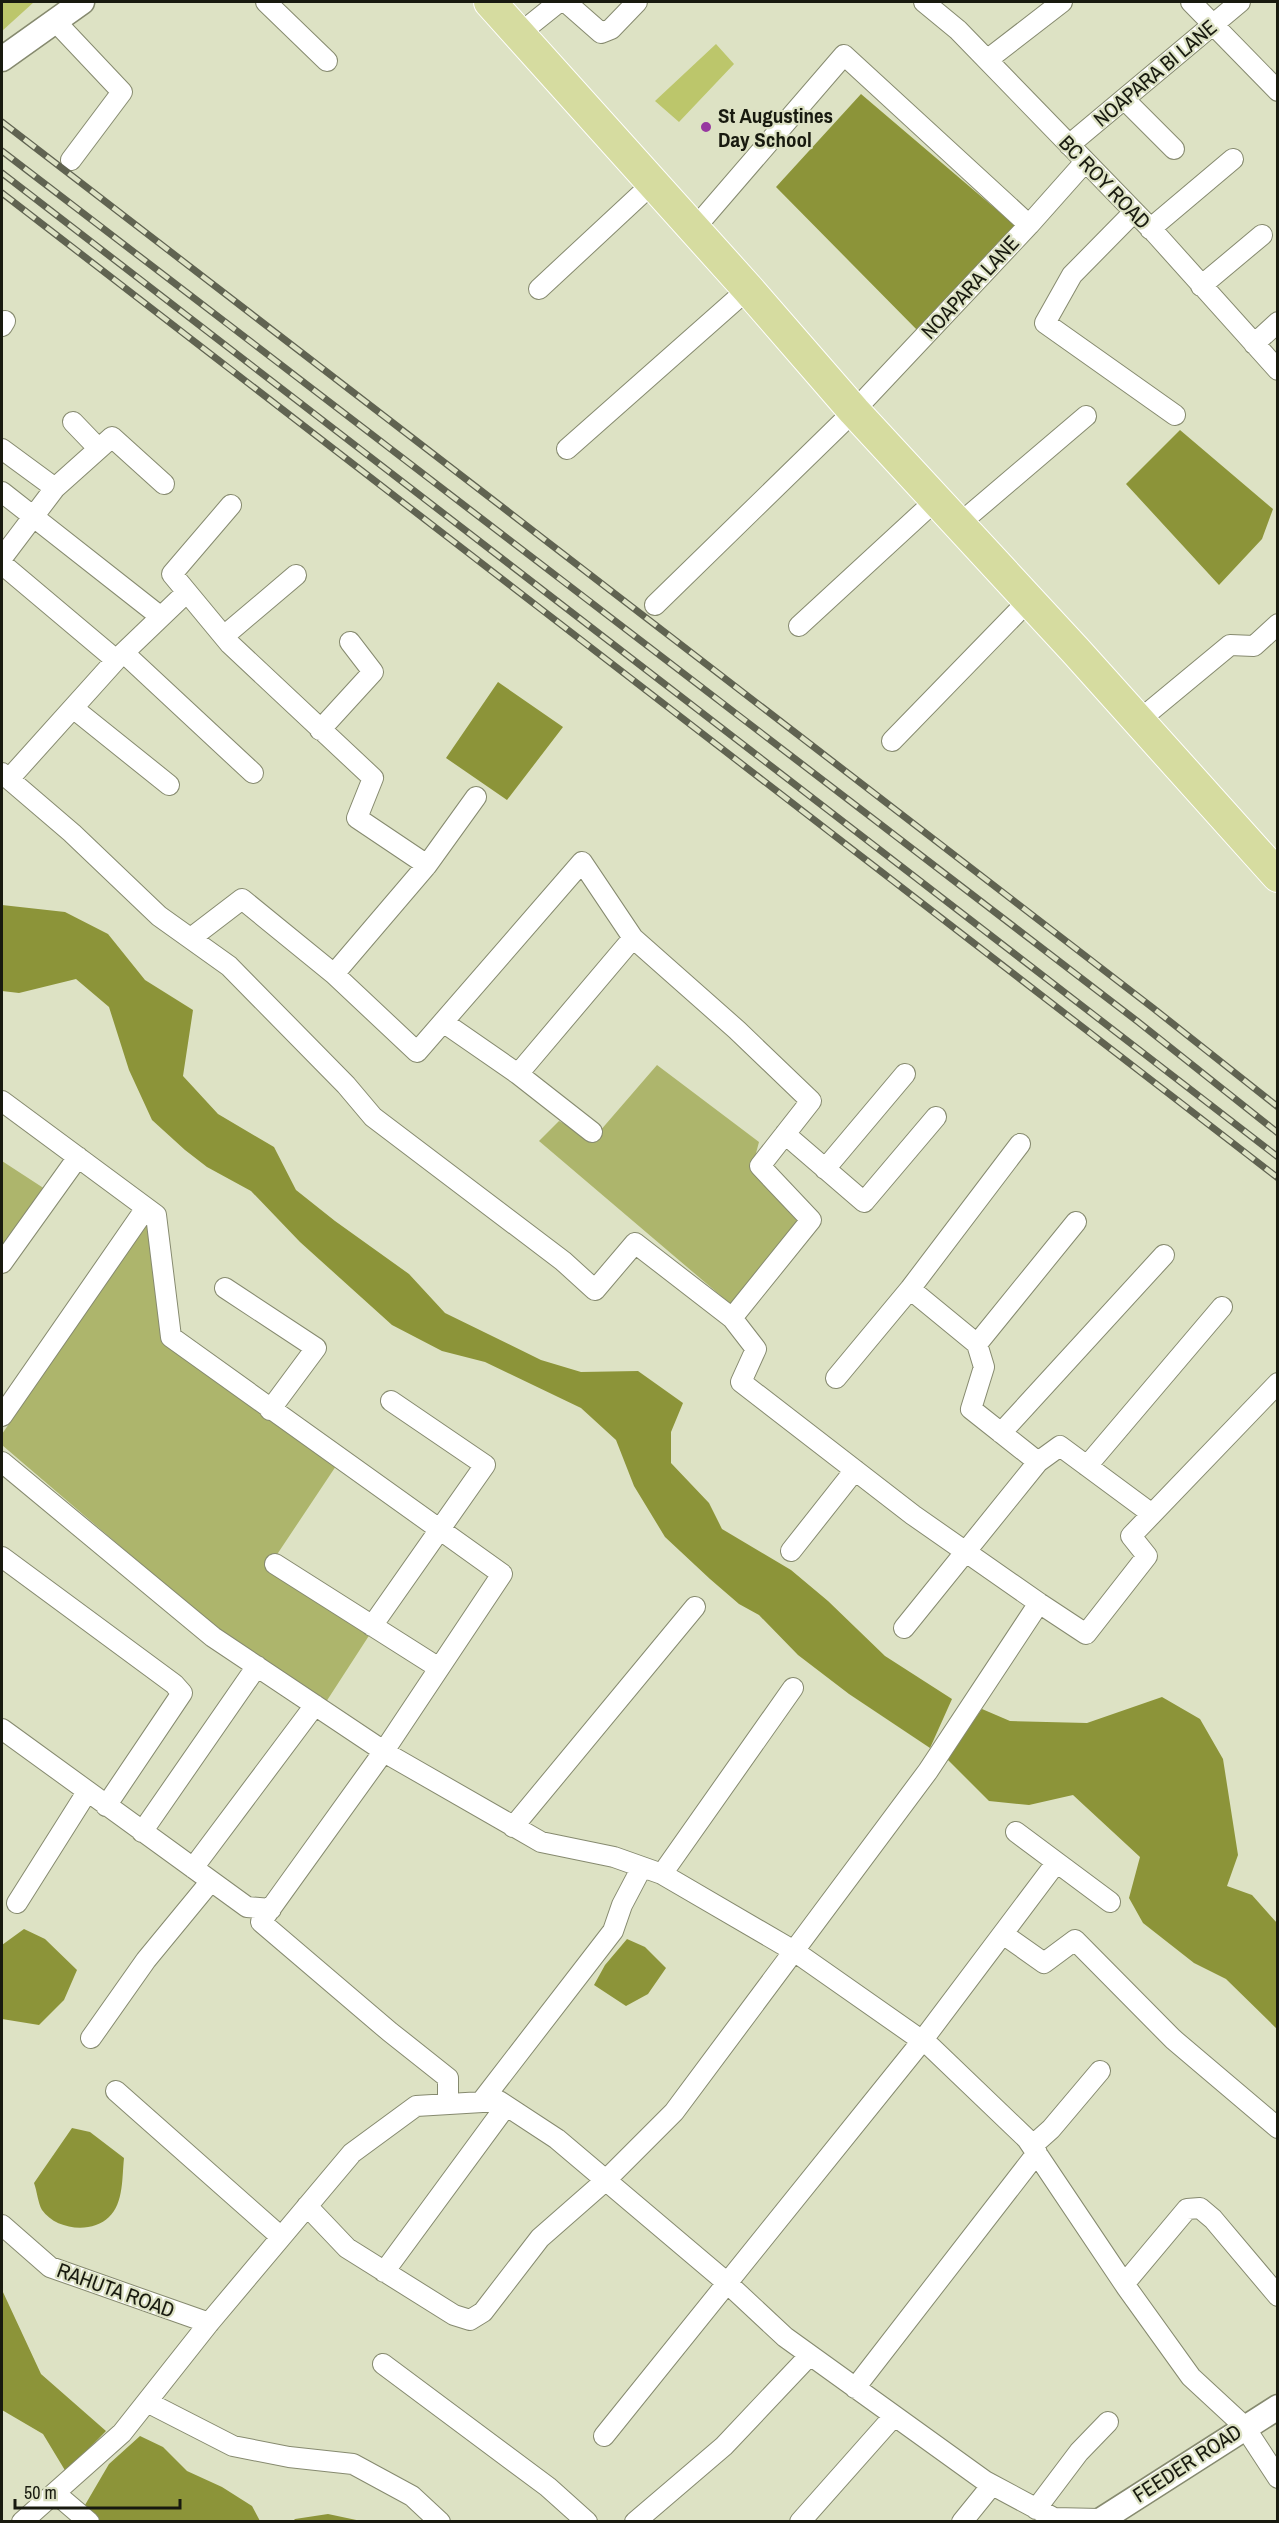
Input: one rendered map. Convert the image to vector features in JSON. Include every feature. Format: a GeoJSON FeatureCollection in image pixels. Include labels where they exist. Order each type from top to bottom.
{"type":"FeatureCollection","features":[{"type":"Feature","properties":{"kind":"main road"},"geometry":{"type":"LineString","coordinates":[[490,2],[748,289],[854,411],[1278,876]]}},
{"type":"Feature","properties":{"kind":"street"},"geometry":{"type":"LineString","coordinates":[[2,59],[82,2]]}},
{"type":"Feature","properties":{"kind":"street"},"geometry":{"type":"LineString","coordinates":[[266,2],[327,61]]}},
{"type":"Feature","properties":{"kind":"street"},"geometry":{"type":"LineString","coordinates":[[519,34],[560,2],[568,4],[601,33],[610,29],[637,2]]}},
{"type":"Feature","properties":{"kind":"street","name":"BC ROY ROAD"},"geometry":{"type":"LineString","coordinates":[[924,2],[958,30],[1134,212],[1278,370]]}},
{"type":"Feature","properties":{"kind":"street"},"geometry":{"type":"LineString","coordinates":[[987,60],[1062,2]]}},
{"type":"Feature","properties":{"kind":"street"},"geometry":{"type":"LineString","coordinates":[[1191,2],[1278,91]]}},
{"type":"Feature","properties":{"kind":"street","name":"NOAPARA BI LANE"},"geometry":{"type":"LineString","coordinates":[[1069,145],[1240,2]]}},
{"type":"Feature","properties":{"kind":"street"},"geometry":{"type":"LineString","coordinates":[[55,21],[122,92],[71,160]]}},
{"type":"Feature","properties":{"kind":"street"},"geometry":{"type":"LineString","coordinates":[[694,229],[844,55],[1029,225]]}},
{"type":"Feature","properties":{"kind":"street"},"geometry":{"type":"LineString","coordinates":[[1124,99],[1174,149]]}},
{"type":"Feature","properties":{"kind":"street"},"geometry":{"type":"LineString","coordinates":[[1150,229],[1233,159]]}},
{"type":"Feature","properties":{"kind":"street","name":"NOAPARA LANE"},"geometry":{"type":"LineString","coordinates":[[655,605],[854,411],[1085,162]]}},
{"type":"Feature","properties":{"kind":"street"},"geometry":{"type":"LineString","coordinates":[[539,289],[653,183]]}},
{"type":"Feature","properties":{"kind":"street"},"geometry":{"type":"LineString","coordinates":[[1134,212],[1072,274],[1045,323],[1175,415]]}},
{"type":"Feature","properties":{"kind":"street"},"geometry":{"type":"LineString","coordinates":[[1201,285],[1262,235]]}},
{"type":"Feature","properties":{"kind":"street"},"geometry":{"type":"LineString","coordinates":[[567,449],[748,289]]}},
{"type":"Feature","properties":{"kind":"street"},"geometry":{"type":"LineString","coordinates":[[1254,344],[1278,322]]}},
{"type":"Feature","properties":{"kind":"street"},"geometry":{"type":"LineString","coordinates":[[958,525],[1086,416]]}},
{"type":"Feature","properties":{"kind":"street"},"geometry":{"type":"LineString","coordinates":[[73,422],[98,448]]}},
{"type":"Feature","properties":{"kind":"street"},"geometry":{"type":"LineString","coordinates":[[2,558],[55,488],[112,437],[164,484]]}},
{"type":"Feature","properties":{"kind":"street"},"geometry":{"type":"LineString","coordinates":[[2,449],[55,488]]}},
{"type":"Feature","properties":{"kind":"street"},"geometry":{"type":"LineString","coordinates":[[2,492],[161,617]]}},
{"type":"Feature","properties":{"kind":"street"},"geometry":{"type":"LineString","coordinates":[[799,626],[936,500]]}},
{"type":"Feature","properties":{"kind":"street"},"geometry":{"type":"LineString","coordinates":[[231,505],[172,574],[224,636],[320,730],[373,778],[357,818],[427,865]]}},
{"type":"Feature","properties":{"kind":"street"},"geometry":{"type":"LineString","coordinates":[[2,564],[120,656],[254,773]]}},
{"type":"Feature","properties":{"kind":"street"},"geometry":{"type":"LineString","coordinates":[[224,636],[296,575]]}},
{"type":"Feature","properties":{"kind":"street"},"geometry":{"type":"LineString","coordinates":[[187,592],[120,656],[73,708],[5,776],[72,833],[159,916],[229,966],[346,1085],[373,1117],[563,1260],[595,1290],[635,1243],[732,1318],[756,1349],[741,1382],[855,1470],[1039,1603],[1086,1634],[1147,1556],[1131,1536],[1278,1383]]}},
{"type":"Feature","properties":{"kind":"street"},"geometry":{"type":"LineString","coordinates":[[892,741],[1028,601]]}},
{"type":"Feature","properties":{"kind":"street"},"geometry":{"type":"LineString","coordinates":[[1137,722],[1230,645],[1254,646],[1278,624]]}},
{"type":"Feature","properties":{"kind":"street"},"geometry":{"type":"LineString","coordinates":[[320,730],[373,672],[350,642]]}},
{"type":"Feature","properties":{"kind":"street"},"geometry":{"type":"LineString","coordinates":[[73,708],[169,785]]}},
{"type":"Feature","properties":{"kind":"street"},"geometry":{"type":"LineString","coordinates":[[334,974],[427,865],[476,798]]}},
{"type":"Feature","properties":{"kind":"street"},"geometry":{"type":"LineString","coordinates":[[190,938],[242,898],[334,974],[417,1052],[582,862],[633,938],[737,1030],[811,1101],[760,1166],[811,1220],[732,1318]]}},
{"type":"Feature","properties":{"kind":"street"},"geometry":{"type":"LineString","coordinates":[[518,1074],[633,938]]}},
{"type":"Feature","properties":{"kind":"street"},"geometry":{"type":"LineString","coordinates":[[443,1022],[518,1074],[592,1132]]}},
{"type":"Feature","properties":{"kind":"street"},"geometry":{"type":"LineString","coordinates":[[825,1169],[904,1074]]}},
{"type":"Feature","properties":{"kind":"street"},"geometry":{"type":"LineString","coordinates":[[2,1101],[156,1215],[171,1337],[502,1574],[384,1751],[261,1922],[390,2032],[448,2078],[448,2104]]}},
{"type":"Feature","properties":{"kind":"street"},"geometry":{"type":"LineString","coordinates":[[785,1134],[864,1202],[936,1117]]}},
{"type":"Feature","properties":{"kind":"street"},"geometry":{"type":"LineString","coordinates":[[836,1378],[910,1289],[1020,1144]]}},
{"type":"Feature","properties":{"kind":"street"},"geometry":{"type":"LineString","coordinates":[[2,1263],[78,1157]]}},
{"type":"Feature","properties":{"kind":"street"},"geometry":{"type":"LineString","coordinates":[[2,1416],[146,1208]]}},
{"type":"Feature","properties":{"kind":"street"},"geometry":{"type":"LineString","coordinates":[[978,1344],[1076,1222]]}},
{"type":"Feature","properties":{"kind":"street"},"geometry":{"type":"LineString","coordinates":[[1001,1433],[1164,1255]]}},
{"type":"Feature","properties":{"kind":"street"},"geometry":{"type":"LineString","coordinates":[[225,1288],[316,1348],[270,1410]]}},
{"type":"Feature","properties":{"kind":"street"},"geometry":{"type":"LineString","coordinates":[[910,1289],[978,1344],[984,1366],[971,1409],[1038,1462]]}},
{"type":"Feature","properties":{"kind":"street"},"geometry":{"type":"LineString","coordinates":[[1087,1466],[1222,1307]]}},
{"type":"Feature","properties":{"kind":"street"},"geometry":{"type":"LineString","coordinates":[[372,1626],[485,1465],[391,1401]]}},
{"type":"Feature","properties":{"kind":"street"},"geometry":{"type":"LineString","coordinates":[[904,1629],[1038,1462],[1060,1446],[1152,1514]]}},
{"type":"Feature","properties":{"kind":"street"},"geometry":{"type":"LineString","coordinates":[[2,1462],[213,1637],[384,1751],[541,1842],[614,1857],[662,1874],[794,1951],[922,2041],[1034,2150],[1191,2377],[1244,2426],[1278,2478]]}},
{"type":"Feature","properties":{"kind":"street"},"geometry":{"type":"LineString","coordinates":[[791,1551],[855,1470]]}},
{"type":"Feature","properties":{"kind":"street"},"geometry":{"type":"LineString","coordinates":[[2,1557],[174,1684],[182,1693],[106,1806]]}},
{"type":"Feature","properties":{"kind":"street"},"geometry":{"type":"LineString","coordinates":[[274,1564],[439,1668]]}},
{"type":"Feature","properties":{"kind":"street"},"geometry":{"type":"LineString","coordinates":[[307,2206],[347,2248],[454,2314],[470,2320],[483,2312],[540,2238],[605,2181],[674,2112],[928,1770],[1039,1603]]}},
{"type":"Feature","properties":{"kind":"street"},"geometry":{"type":"LineString","coordinates":[[513,1827],[695,1607]]}},
{"type":"Feature","properties":{"kind":"street"},"geometry":{"type":"LineString","coordinates":[[142,1832],[257,1666]]}},
{"type":"Feature","properties":{"kind":"street"},"geometry":{"type":"LineString","coordinates":[[662,1874],[793,1689]]}},
{"type":"Feature","properties":{"kind":"street"},"geometry":{"type":"LineString","coordinates":[[193,1868],[315,1705]]}},
{"type":"Feature","properties":{"kind":"street"},"geometry":{"type":"LineString","coordinates":[[2,1729],[247,1907],[271,1909]]}},
{"type":"Feature","properties":{"kind":"street"},"geometry":{"type":"LineString","coordinates":[[17,1903],[87,1792]]}},
{"type":"Feature","properties":{"kind":"street"},"geometry":{"type":"LineString","coordinates":[[1016,1832],[1110,1902]]}},
{"type":"Feature","properties":{"kind":"street"},"geometry":{"type":"LineString","coordinates":[[604,2436],[922,2041],[1056,1863]]}},
{"type":"Feature","properties":{"kind":"street"},"geometry":{"type":"LineString","coordinates":[[481,2102],[613,1931],[622,1905],[642,1867]]}},
{"type":"Feature","properties":{"kind":"street"},"geometry":{"type":"LineString","coordinates":[[91,2038],[146,1960],[211,1881]]}},
{"type":"Feature","properties":{"kind":"street"},"geometry":{"type":"LineString","coordinates":[[1004,1934],[1044,1963],[1075,1940],[1173,2039],[1278,2128]]}},
{"type":"Feature","properties":{"kind":"street"},"geometry":{"type":"LineString","coordinates":[[855,2388],[1034,2150],[1100,2071]]}},
{"type":"Feature","properties":{"kind":"street"},"geometry":{"type":"LineString","coordinates":[[116,2091],[281,2237]]}},
{"type":"Feature","properties":{"kind":"street"},"geometry":{"type":"LineString","coordinates":[[22,2522],[122,2433],[209,2323],[352,2153],[417,2106],[500,2101],[557,2139],[726,2282],[785,2337],[992,2485],[1054,2518],[1099,2520]]}},
{"type":"Feature","properties":{"kind":"street"},"geometry":{"type":"LineString","coordinates":[[384,2271],[507,2106]]}},
{"type":"Feature","properties":{"kind":"street"},"geometry":{"type":"LineString","coordinates":[[1125,2283],[1187,2209],[1200,2208],[1213,2219],[1278,2296]]}},
{"type":"Feature","properties":{"kind":"street","name":"RAHUTA ROAD"},"geometry":{"type":"LineString","coordinates":[[2,2225],[50,2266],[209,2323]]}},
{"type":"Feature","properties":{"kind":"street"},"geometry":{"type":"LineString","coordinates":[[635,2522],[724,2446],[810,2355]]}},
{"type":"Feature","properties":{"kind":"street"},"geometry":{"type":"LineString","coordinates":[[383,2364],[548,2487],[587,2522]]}},
{"type":"Feature","properties":{"kind":"street"},"geometry":{"type":"LineString","coordinates":[[147,2402],[233,2446],[289,2457],[353,2464],[412,2496],[440,2522]]}},
{"type":"Feature","properties":{"kind":"street","name":"FEEDER ROAD"},"geometry":{"type":"LineString","coordinates":[[1099,2520],[1244,2426],[1278,2407]]}},
{"type":"Feature","properties":{"kind":"street"},"geometry":{"type":"LineString","coordinates":[[800,2522],[894,2416]]}},
{"type":"Feature","properties":{"kind":"street"},"geometry":{"type":"LineString","coordinates":[[1036,2509],[1079,2452],[1108,2422]]}},
{"type":"Feature","properties":{"kind":"street"},"geometry":{"type":"LineString","coordinates":[[962,2522],[992,2485]]}},
{"type":"Feature","properties":{"kind":"street"},"geometry":{"type":"LineString","coordinates":[[55,2493],[89,2522]]}},
{"type":"Feature","properties":{"kind":"shaded area"},"geometry":{"type":"Polygon","coordinates":[[[861,94],[1017,227],[922,335],[776,187],[861,94]]]}},
{"type":"Feature","properties":{"kind":"shaded area"},"geometry":{"type":"Polygon","coordinates":[[[1180,430],[1273,509],[1262,539],[1219,585],[1126,484],[1180,430]]]}},
{"type":"Feature","properties":{"kind":"shaded area"},"geometry":{"type":"Polygon","coordinates":[[[498,682],[563,727],[507,800],[446,758],[498,682]]]}},
{"type":"Feature","properties":{"kind":"shaded area"},"geometry":{"type":"Polygon","coordinates":[[[2,905],[65,912],[108,934],[145,980],[193,1010],[183,1076],[218,1114],[274,1147],[296,1190],[409,1274],[445,1313],[541,1360],[581,1372],[638,1371],[683,1403],[671,1432],[671,1463],[709,1503],[722,1529],[791,1570],[828,1601],[885,1656],[952,1699],[930,1748],[849,1694],[798,1655],[759,1615],[739,1604],[665,1537],[634,1486],[616,1440],[581,1408],[485,1362],[442,1351],[392,1325],[300,1242],[251,1191],[207,1167],[185,1150],[152,1120],[129,1070],[109,1007],[76,979],[19,993],[2,991],[2,905]]]}},
{"type":"Feature","properties":{"kind":"shaded area"},"geometry":{"type":"Polygon","coordinates":[[[657,1065],[759,1142],[752,1168],[799,1223],[734,1307],[539,1141],[559,1121],[593,1139],[657,1065]]]}},
{"type":"Feature","properties":{"kind":"shaded area"},"geometry":{"type":"Polygon","coordinates":[[[2,1161],[45,1189],[2,1251],[2,1161]]]}},
{"type":"Feature","properties":{"kind":"shaded area"},"geometry":{"type":"Polygon","coordinates":[[[152,1222],[165,1341],[336,1466],[270,1565],[372,1631],[326,1702],[238,1647],[2,1445],[2,1434],[143,1229],[152,1222]]]}},
{"type":"Feature","properties":{"kind":"shaded area"},"geometry":{"type":"Polygon","coordinates":[[[1162,1697],[1200,1719],[1223,1759],[1238,1855],[1227,1886],[1252,1895],[1277,1923],[1277,2029],[1226,1979],[1194,1963],[1143,1923],[1129,1898],[1140,1857],[1073,1795],[1029,1805],[989,1801],[946,1758],[982,1709],[1010,1721],[1087,1723],[1162,1697]]]}},
{"type":"Feature","properties":{"kind":"shaded area"},"geometry":{"type":"Polygon","coordinates":[[[24,1929],[45,1939],[77,1970],[64,2000],[39,2025],[2,2019],[2,1945],[24,1929]]]}},
{"type":"Feature","properties":{"kind":"shaded area"},"geometry":{"type":"Polygon","coordinates":[[[627,1939],[645,1947],[666,1968],[648,1994],[626,2006],[594,1985],[605,1965],[627,1939]]]}},
{"type":"Feature","properties":{"kind":"shaded area"},"geometry":{"type":"Polygon","coordinates":[[[72,2128],[90,2132],[124,2158],[120,2197],[114,2211],[102,2222],[84,2228],[65,2225],[48,2217],[42,2210],[34,2183],[72,2128]]]}},
{"type":"Feature","properties":{"kind":"shaded area"},"geometry":{"type":"Polygon","coordinates":[[[2,2290],[41,2374],[106,2431],[66,2472],[43,2434],[2,2410],[2,2290]]]}},
{"type":"Feature","properties":{"kind":"shaded area"},"geometry":{"type":"Polygon","coordinates":[[[140,2436],[163,2447],[187,2471],[222,2487],[252,2506],[260,2521],[99,2521],[85,2505],[109,2464],[140,2436]]]}},
{"type":"Feature","properties":{"kind":"shaded area"},"geometry":{"type":"Polygon","coordinates":[[[328,2514],[361,2521],[293,2521],[295,2519],[328,2514]]]}},
{"type":"Feature","properties":{"kind":"building"},"geometry":{"type":"Polygon","coordinates":[[[2,2],[34,2],[2,31],[2,2]]]}},
{"type":"Feature","properties":{"kind":"building"},"geometry":{"type":"Polygon","coordinates":[[[716,44],[734,64],[679,122],[655,101],[716,44]]]}},
{"type":"Feature","properties":{"kind":"railway"},"geometry":{"type":"LineString","coordinates":[[2,122],[1153,1008],[1278,1107]]}},
{"type":"Feature","properties":{"kind":"railway"},"geometry":{"type":"LineString","coordinates":[[2,151],[1137,1021],[1278,1133]]}},
{"type":"Feature","properties":{"kind":"railway"},"geometry":{"type":"LineString","coordinates":[[2,173],[1278,1157]]}},
{"type":"Feature","properties":{"kind":"railway"},"geometry":{"type":"LineString","coordinates":[[2,193],[1278,1178]]}},
{"type":"Feature","properties":{"kind":"place","name":"St Augustines Day School"},"geometry":{"type":"Point","coordinates":[706,127]}}]}
